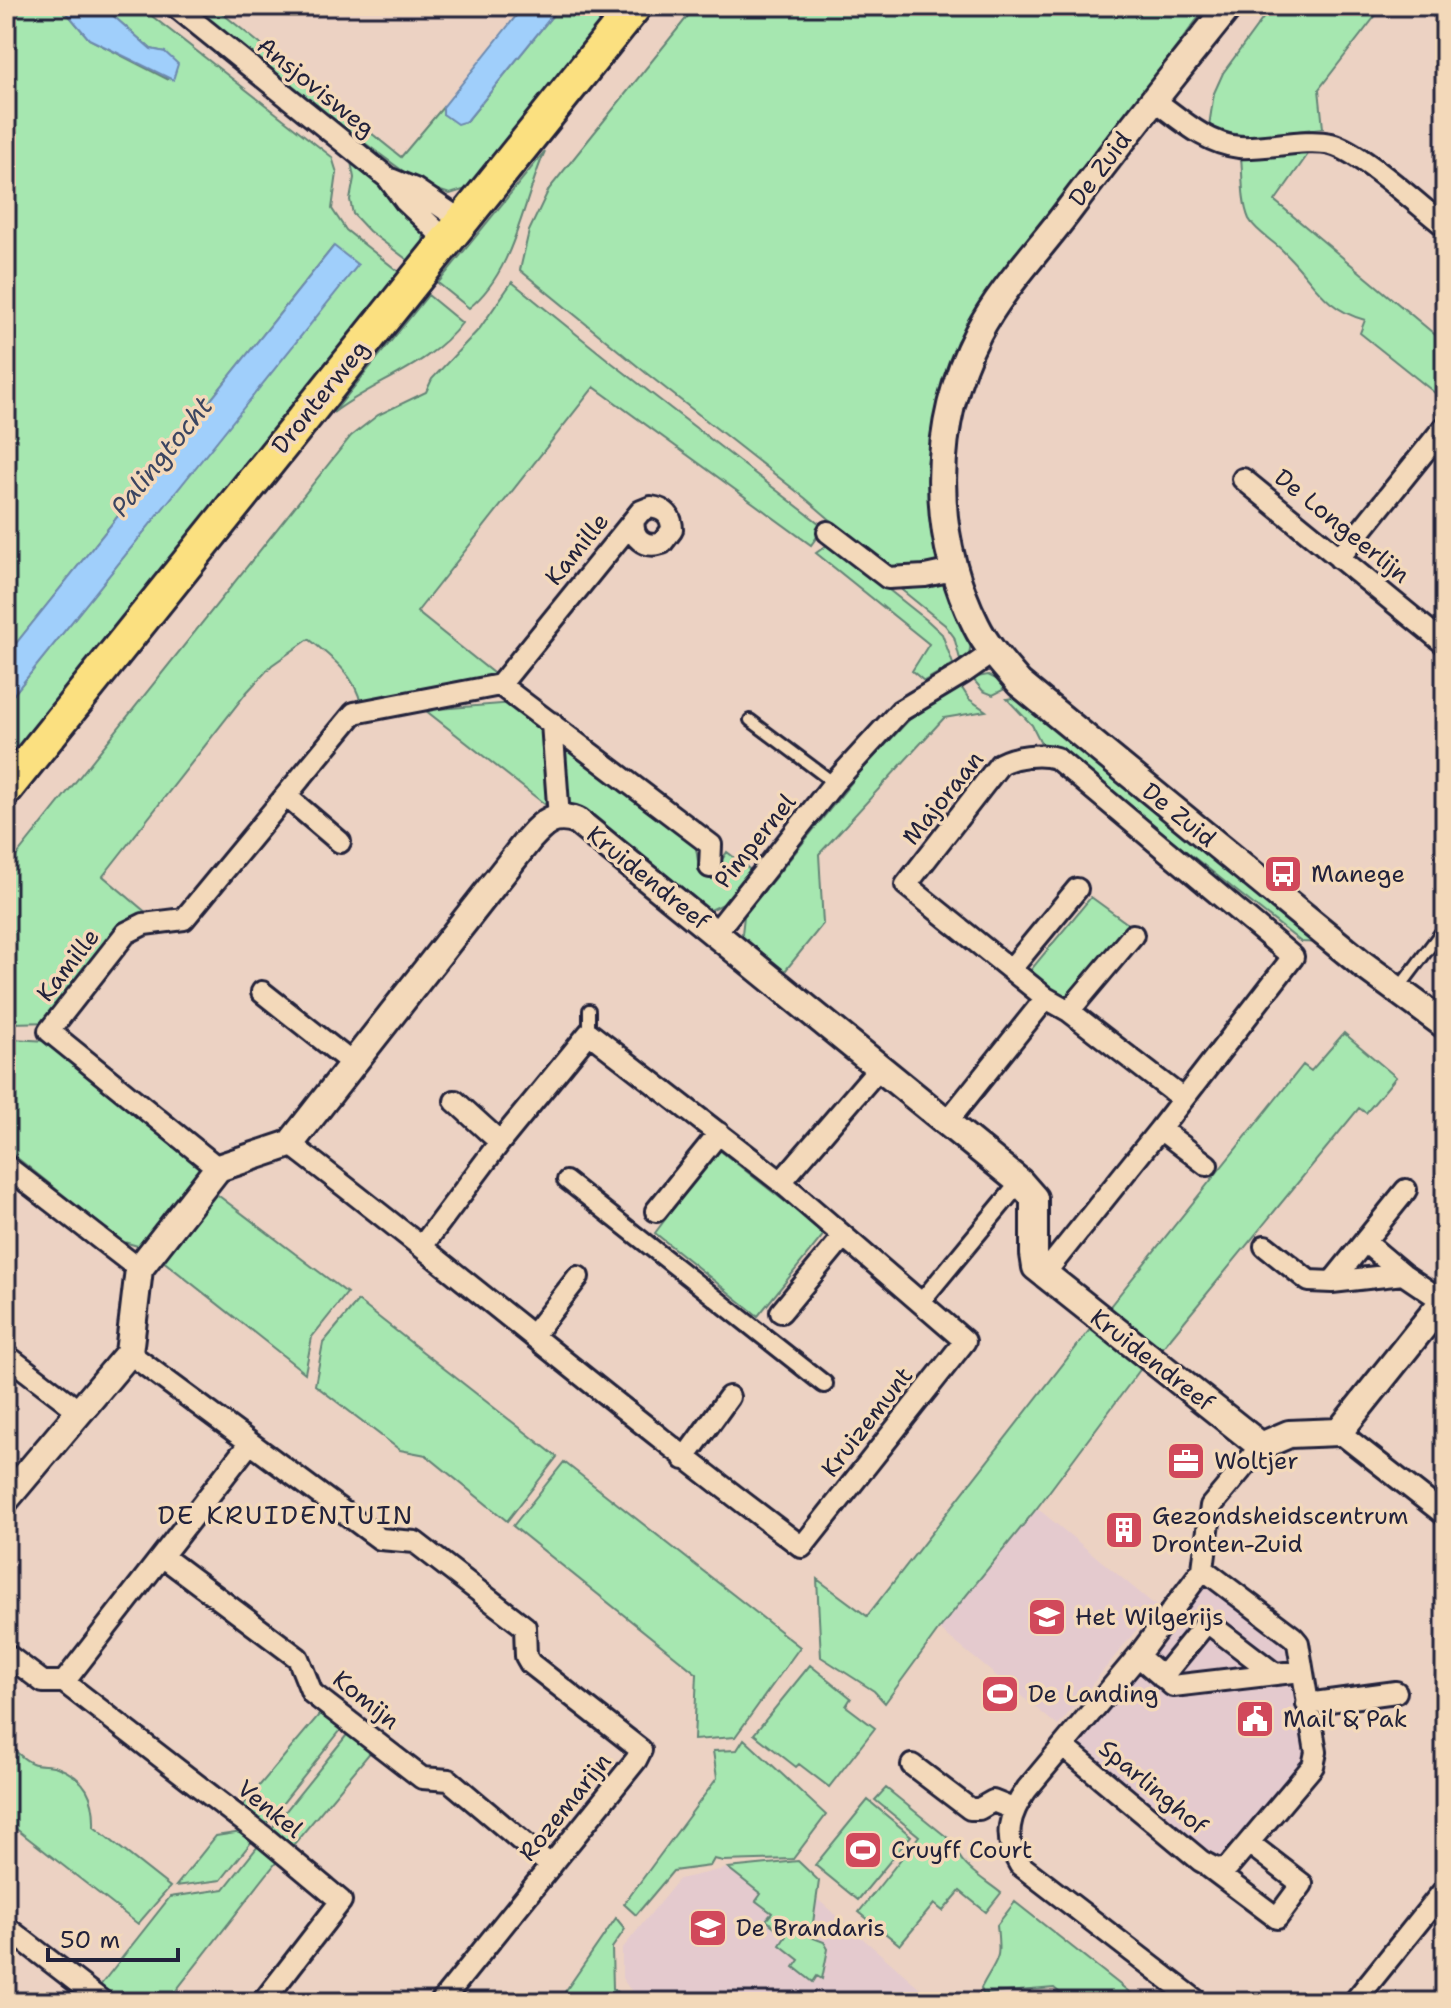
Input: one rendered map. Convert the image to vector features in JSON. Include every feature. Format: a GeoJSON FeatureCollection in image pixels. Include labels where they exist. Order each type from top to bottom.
{"type":"FeatureCollection","features":[{"type":"Feature","properties":{"kind":"main road","name":"Dronterweg"},"geometry":{"type":"LineString","coordinates":[[6,789],[635,6]]}},
{"type":"Feature","properties":{"kind":"street","name":"Ansjovisweg"},"geometry":{"type":"LineString","coordinates":[[175,6],[388,178],[405,201],[454,231]]}},
{"type":"Feature","properties":{"kind":"street","name":"De Zuid"},"geometry":{"type":"LineString","coordinates":[[1229,6],[1013,282],[979,331],[961,372],[943,442],[944,523],[953,570],[976,626],[1019,683],[1362,964],[1445,1025]]}},
{"type":"Feature","properties":{"kind":"street"},"geometry":{"type":"LineString","coordinates":[[1440,6],[1445,11]]}},
{"type":"Feature","properties":{"kind":"street"},"geometry":{"type":"LineString","coordinates":[[1154,100],[1195,130],[1218,142],[1239,147],[1330,144],[1354,154],[1445,226]]}},
{"type":"Feature","properties":{"kind":"street"},"geometry":{"type":"LineString","coordinates":[[1339,558],[1445,426]]}},
{"type":"Feature","properties":{"kind":"street","name":"De Longeerlijn"},"geometry":{"type":"LineString","coordinates":[[1243,479],[1445,644]]}},
{"type":"Feature","properties":{"kind":"street","name":"Kamille"},"geometry":{"type":"LineString","coordinates":[[218,1168],[49,1031],[126,933],[144,924],[184,919],[354,713],[500,685],[634,520]]}},
{"type":"Feature","properties":{"kind":"street"},"geometry":{"type":"LineString","coordinates":[[828,532],[888,578],[925,576],[953,570]]}},
{"type":"Feature","properties":{"kind":"street","name":"Pimpernel"},"geometry":{"type":"LineString","coordinates":[[716,932],[834,783],[900,711],[993,652]]}},
{"type":"Feature","properties":{"kind":"street"},"geometry":{"type":"LineString","coordinates":[[500,685],[711,845],[710,867]]}},
{"type":"Feature","properties":{"kind":"street"},"geometry":{"type":"LineString","coordinates":[[552,723],[559,818]]}},
{"type":"Feature","properties":{"kind":"street","name":"Majoraan"},"geometry":{"type":"LineString","coordinates":[[1160,1129],[1293,957],[1056,758],[1009,759],[1000,764],[906,885],[1046,998],[1069,1011],[1183,1099]]}},
{"type":"Feature","properties":{"kind":"street"},"geometry":{"type":"LineString","coordinates":[[286,796],[340,842]]}},
{"type":"Feature","properties":{"kind":"street","name":"Kruidendreef"},"geometry":{"type":"LineString","coordinates":[[290,1144],[529,839],[545,821],[559,818],[577,821],[1020,1182],[1034,1198],[1036,1267],[1261,1446]]}},
{"type":"Feature","properties":{"kind":"street"},"geometry":{"type":"LineString","coordinates":[[1011,969],[1077,889]]}},
{"type":"Feature","properties":{"kind":"street"},"geometry":{"type":"LineString","coordinates":[[1069,1011],[1133,935]]}},
{"type":"Feature","properties":{"kind":"street"},"geometry":{"type":"LineString","coordinates":[[262,992],[353,1064]]}},
{"type":"Feature","properties":{"kind":"street"},"geometry":{"type":"LineString","coordinates":[[947,1122],[1046,998]]}},
{"type":"Feature","properties":{"kind":"street"},"geometry":{"type":"LineString","coordinates":[[423,1245],[500,1142],[589,1033]]}},
{"type":"Feature","properties":{"kind":"street","name":"Kruizemunt"},"geometry":{"type":"LineString","coordinates":[[290,1144],[423,1245],[684,1459],[802,1547],[965,1341],[781,1182],[589,1033]]}},
{"type":"Feature","properties":{"kind":"street"},"geometry":{"type":"LineString","coordinates":[[781,1182],[879,1068]]}},
{"type":"Feature","properties":{"kind":"street"},"geometry":{"type":"LineString","coordinates":[[455,1101],[500,1142]]}},
{"type":"Feature","properties":{"kind":"street"},"geometry":{"type":"LineString","coordinates":[[1044,1274],[1160,1129],[1207,1165]]}},
{"type":"Feature","properties":{"kind":"street"},"geometry":{"type":"LineString","coordinates":[[656,1211],[719,1133]]}},
{"type":"Feature","properties":{"kind":"street"},"geometry":{"type":"LineString","coordinates":[[6,1499],[129,1353],[139,1269],[218,1168],[290,1144]]}},
{"type":"Feature","properties":{"kind":"street"},"geometry":{"type":"LineString","coordinates":[[6,1166],[139,1269]]}},
{"type":"Feature","properties":{"kind":"street"},"geometry":{"type":"LineString","coordinates":[[566,1180],[824,1384]]}},
{"type":"Feature","properties":{"kind":"street"},"geometry":{"type":"LineString","coordinates":[[921,1302],[1020,1182]]}},
{"type":"Feature","properties":{"kind":"street"},"geometry":{"type":"LineString","coordinates":[[1332,1282],[1406,1190]]}},
{"type":"Feature","properties":{"kind":"street"},"geometry":{"type":"LineString","coordinates":[[781,1312],[843,1237]]}},
{"type":"Feature","properties":{"kind":"street"},"geometry":{"type":"LineString","coordinates":[[1339,1432],[1444,1300],[1403,1274],[1365,1242]]}},
{"type":"Feature","properties":{"kind":"street"},"geometry":{"type":"LineString","coordinates":[[1265,1246],[1309,1281],[1332,1282],[1403,1274]]}},
{"type":"Feature","properties":{"kind":"street"},"geometry":{"type":"LineString","coordinates":[[533,1335],[578,1277]]}},
{"type":"Feature","properties":{"kind":"street","name":"Rozemarijn"},"geometry":{"type":"LineString","coordinates":[[129,1353],[380,1539],[415,1542],[525,1627],[526,1656],[530,1663],[641,1750],[441,2002]]}},
{"type":"Feature","properties":{"kind":"street"},"geometry":{"type":"LineString","coordinates":[[6,1355],[79,1411]]}},
{"type":"Feature","properties":{"kind":"street"},"geometry":{"type":"LineString","coordinates":[[684,1459],[729,1397]]}},
{"type":"Feature","properties":{"kind":"street"},"geometry":{"type":"LineString","coordinates":[[1198,2002],[1020,1865],[1011,1851],[1009,1839],[1013,1809],[1138,1656],[1203,1569],[1211,1506],[1261,1446],[1289,1434],[1339,1432],[1445,1515]]}},
{"type":"Feature","properties":{"kind":"street"},"geometry":{"type":"LineString","coordinates":[[64,1682],[249,1444]]}},
{"type":"Feature","properties":{"kind":"street","name":"Komijn"},"geometry":{"type":"LineString","coordinates":[[162,1556],[298,1658],[312,1693],[422,1778],[449,1780],[551,1866]]}},
{"type":"Feature","properties":{"kind":"street","name":"Sparlinghof"},"geometry":{"type":"LineString","coordinates":[[1203,1569],[1295,1639],[1316,1759],[1228,1867],[1209,1867]]}},
{"type":"Feature","properties":{"kind":"street"},"geometry":{"type":"LineString","coordinates":[[1162,1677],[1207,1622],[1275,1674]]}},
{"type":"Feature","properties":{"kind":"street","name":"Venkel"},"geometry":{"type":"LineString","coordinates":[[6,1654],[43,1682],[64,1682],[263,1836],[341,1901],[263,2002]]}},
{"type":"Feature","properties":{"kind":"street"},"geometry":{"type":"LineString","coordinates":[[1138,1656],[1173,1686],[1302,1671]]}},
{"type":"Feature","properties":{"kind":"street"},"geometry":{"type":"LineString","coordinates":[[1307,1704],[1396,1692]]}},
{"type":"Feature","properties":{"kind":"street","name":"Sparlinghof"},"geometry":{"type":"LineString","coordinates":[[1064,1747],[1209,1867],[1277,1918],[1302,1884],[1249,1843]]}},
{"type":"Feature","properties":{"kind":"street"},"geometry":{"type":"LineString","coordinates":[[912,1765],[970,1809],[979,1809],[993,1801],[1013,1809]]}},
{"type":"Feature","properties":{"kind":"street"},"geometry":{"type":"LineString","coordinates":[[1354,2002],[1445,1889]]}},
{"type":"Feature","properties":{"kind":"street"},"geometry":{"type":"LineString","coordinates":[[6,1927],[103,2002]]}},
{"type":"Feature","properties":{"kind":"lane"},"geometry":{"type":"LineString","coordinates":[[750,720],[834,783]]}},
{"type":"Feature","properties":{"kind":"lane"},"geometry":{"type":"LineString","coordinates":[[1398,990],[1445,927]]}},
{"type":"Feature","properties":{"kind":"lane"},"geometry":{"type":"LineString","coordinates":[[589,1010],[589,1033]]}},
{"type":"Feature","properties":{"kind":"shaded area","name":"Het Wilgerijs"},"geometry":{"type":"Polygon","coordinates":[[[1037,1508],[1156,1606],[1058,1726],[939,1629],[1037,1508]]]}},
{"type":"Feature","properties":{"kind":"shaded area"},"geometry":{"type":"Polygon","coordinates":[[[1209,1585],[1294,1642],[1308,1754],[1307,1760],[1228,1856],[1225,1854],[1221,1859],[1214,1853],[1212,1856],[1081,1749],[1082,1741],[1199,1590],[1209,1585]]]}},
{"type":"Feature","properties":{"kind":"shaded area","name":"De Brandaris"},"geometry":{"type":"Polygon","coordinates":[[[728,1868],[761,1894],[813,1981],[817,1975],[821,1979],[820,1940],[810,1937],[816,1898],[936,2002],[645,2002],[622,1978],[622,1949],[679,1879],[728,1868]]]}},
{"type":"Feature","properties":{"kind":"green space"},"geometry":{"type":"Polygon","coordinates":[[[6,6],[61,6],[89,39],[167,79],[165,52],[151,49],[102,6],[139,6],[332,157],[337,173],[332,209],[346,230],[404,276],[6,771],[6,704],[357,265],[333,247],[6,656],[6,6]]]}},
{"type":"Feature","properties":{"kind":"green space"},"geometry":{"type":"Polygon","coordinates":[[[189,6],[213,6],[401,157],[443,107],[443,114],[467,121],[560,6],[620,6],[473,187],[450,194],[422,185],[313,105],[189,6]]]}},
{"type":"Feature","properties":{"kind":"green space"},"geometry":{"type":"Polygon","coordinates":[[[696,6],[1207,6],[957,341],[940,399],[927,464],[934,539],[943,563],[891,572],[805,498],[520,270],[529,231],[549,189],[696,6]]]}},
{"type":"Feature","properties":{"kind":"green space"},"geometry":{"type":"Polygon","coordinates":[[[1272,6],[1383,6],[1319,89],[1323,128],[1250,135],[1209,126],[1214,93],[1223,73],[1272,6]]]}},
{"type":"Feature","properties":{"kind":"green space"},"geometry":{"type":"Polygon","coordinates":[[[1311,150],[1275,201],[1445,343],[1445,401],[1360,333],[1365,320],[1350,315],[1328,301],[1295,263],[1249,219],[1243,196],[1241,157],[1311,150]]]}},
{"type":"Feature","properties":{"kind":"green space"},"geometry":{"type":"Polygon","coordinates":[[[545,151],[507,256],[485,293],[469,308],[438,283],[545,151]]]}},
{"type":"Feature","properties":{"kind":"green space"},"geometry":{"type":"Polygon","coordinates":[[[350,156],[418,221],[423,243],[413,264],[369,231],[353,214],[350,200],[354,178],[350,156]]]}},
{"type":"Feature","properties":{"kind":"green space"},"geometry":{"type":"Polygon","coordinates":[[[512,282],[824,527],[811,545],[594,387],[417,612],[498,677],[361,704],[348,676],[309,639],[272,665],[247,692],[103,876],[149,915],[119,931],[95,955],[54,1011],[53,1022],[10,1023],[6,1019],[6,869],[351,436],[378,415],[426,392],[432,379],[480,328],[512,282]]]}},
{"type":"Feature","properties":{"kind":"green space"},"geometry":{"type":"Polygon","coordinates":[[[428,295],[462,323],[434,351],[333,413],[428,295]]]}},
{"type":"Feature","properties":{"kind":"green space"},"geometry":{"type":"Polygon","coordinates":[[[830,543],[942,634],[953,664],[924,681],[912,671],[929,644],[816,553],[830,543]]]}},
{"type":"Feature","properties":{"kind":"green space"},"geometry":{"type":"Polygon","coordinates":[[[946,581],[971,642],[969,656],[961,663],[954,637],[945,625],[898,587],[946,581]]]}},
{"type":"Feature","properties":{"kind":"green space"},"geometry":{"type":"Polygon","coordinates":[[[988,675],[1007,688],[993,695],[983,691],[972,678],[988,675]]]}},
{"type":"Feature","properties":{"kind":"green space"},"geometry":{"type":"Polygon","coordinates":[[[960,685],[969,699],[986,711],[944,718],[819,854],[823,924],[781,976],[741,943],[744,916],[859,773],[909,720],[960,685]]]}},
{"type":"Feature","properties":{"kind":"green space"},"geometry":{"type":"Polygon","coordinates":[[[1024,696],[1326,943],[1301,942],[1067,757],[1044,749],[1032,725],[1007,699],[1024,696]]]}},
{"type":"Feature","properties":{"kind":"green space"},"geometry":{"type":"Polygon","coordinates":[[[514,703],[540,723],[552,810],[425,710],[514,703]]]}},
{"type":"Feature","properties":{"kind":"green space"},"geometry":{"type":"Polygon","coordinates":[[[561,739],[695,842],[698,861],[714,872],[727,852],[753,872],[732,900],[704,913],[569,809],[561,739]]]}},
{"type":"Feature","properties":{"kind":"green space"},"geometry":{"type":"Polygon","coordinates":[[[1091,897],[1128,924],[1064,1000],[1029,972],[1091,897]]]}},
{"type":"Feature","properties":{"kind":"green space"},"geometry":{"type":"Polygon","coordinates":[[[1344,1033],[1396,1077],[1366,1113],[1359,1108],[1160,1351],[1107,1310],[1303,1065],[1311,1071],[1344,1033]]]}},
{"type":"Feature","properties":{"kind":"green space"},"geometry":{"type":"Polygon","coordinates":[[[11,1039],[49,1041],[201,1161],[195,1183],[141,1247],[121,1241],[6,1149],[6,1045],[11,1039]]]}},
{"type":"Feature","properties":{"kind":"green space"},"geometry":{"type":"Polygon","coordinates":[[[718,1149],[825,1233],[758,1316],[655,1233],[718,1149]]]}},
{"type":"Feature","properties":{"kind":"green space"},"geometry":{"type":"Polygon","coordinates":[[[215,1193],[347,1293],[312,1337],[305,1373],[162,1260],[215,1193]]]}},
{"type":"Feature","properties":{"kind":"green space"},"geometry":{"type":"Polygon","coordinates":[[[358,1301],[557,1457],[507,1521],[426,1455],[400,1450],[315,1385],[323,1343],[358,1301]]]}},
{"type":"Feature","properties":{"kind":"green space"},"geometry":{"type":"Polygon","coordinates":[[[1095,1323],[1145,1363],[885,1703],[874,1691],[821,1657],[817,1579],[867,1616],[1095,1323]]]}},
{"type":"Feature","properties":{"kind":"green space"},"geometry":{"type":"Polygon","coordinates":[[[564,1462],[800,1647],[735,1737],[694,1740],[697,1674],[513,1526],[564,1462]]]}},
{"type":"Feature","properties":{"kind":"green space"},"geometry":{"type":"Polygon","coordinates":[[[810,1665],[851,1698],[846,1706],[875,1728],[829,1787],[799,1764],[796,1767],[754,1734],[810,1665]]]}},
{"type":"Feature","properties":{"kind":"green space"},"geometry":{"type":"Polygon","coordinates":[[[323,1710],[344,1726],[263,1828],[239,1810],[323,1710]]]}},
{"type":"Feature","properties":{"kind":"green space"},"geometry":{"type":"Polygon","coordinates":[[[350,1731],[373,1749],[290,1849],[268,1833],[350,1731]]]}},
{"type":"Feature","properties":{"kind":"green space"},"geometry":{"type":"Polygon","coordinates":[[[744,1739],[826,1815],[793,1859],[714,1859],[710,1866],[673,1871],[636,1915],[624,1904],[717,1778],[713,1751],[737,1750],[744,1739]]]}},
{"type":"Feature","properties":{"kind":"green space"},"geometry":{"type":"Polygon","coordinates":[[[6,1743],[29,1762],[57,1767],[82,1783],[93,1807],[94,1827],[170,1887],[138,1924],[6,1821],[6,1743]]]}},
{"type":"Feature","properties":{"kind":"green space"},"geometry":{"type":"Polygon","coordinates":[[[886,1788],[954,1843],[966,1865],[1001,1893],[986,1912],[960,1891],[943,1911],[934,1904],[900,1945],[859,1912],[919,1836],[875,1800],[886,1788]]]}},
{"type":"Feature","properties":{"kind":"green space","name":"Cruyff Court"},"geometry":{"type":"Polygon","coordinates":[[[868,1800],[911,1836],[858,1900],[815,1865],[868,1800]]]}},
{"type":"Feature","properties":{"kind":"green space"},"geometry":{"type":"Polygon","coordinates":[[[242,1832],[253,1840],[221,1880],[176,1886],[216,1836],[242,1832]]]}},
{"type":"Feature","properties":{"kind":"green space"},"geometry":{"type":"Polygon","coordinates":[[[259,1845],[278,1860],[167,2002],[117,2002],[99,1987],[170,1897],[224,1889],[259,1845]]]}},
{"type":"Feature","properties":{"kind":"green space"},"geometry":{"type":"Polygon","coordinates":[[[798,1861],[819,1881],[811,1937],[824,1942],[828,1949],[822,1979],[817,1976],[813,1982],[794,1967],[799,1960],[780,1945],[786,1936],[766,1920],[772,1913],[756,1901],[761,1894],[728,1868],[798,1861]]]}},
{"type":"Feature","properties":{"kind":"green space"},"geometry":{"type":"Polygon","coordinates":[[[1015,1902],[1142,2002],[1071,2002],[1054,1988],[983,1994],[981,1988],[998,1954],[997,1925],[1015,1902]]]}},
{"type":"Feature","properties":{"kind":"green space"},"geometry":{"type":"Polygon","coordinates":[[[616,1918],[625,1929],[612,1948],[613,1989],[630,2002],[558,2002],[616,1918]]]}},
{"type":"Feature","properties":{"kind":"water"},"geometry":{"type":"Polygon","coordinates":[[[61,6],[102,6],[151,49],[165,52],[178,64],[173,80],[89,39],[61,6]]]}},
{"type":"Feature","properties":{"kind":"water"},"geometry":{"type":"Polygon","coordinates":[[[524,6],[560,6],[467,121],[457,124],[443,114],[443,107],[524,6]]]}},
{"type":"Feature","properties":{"kind":"water"},"geometry":{"type":"Polygon","coordinates":[[[334,246],[358,265],[6,704],[6,656],[334,246]]]}},
{"type":"Feature","properties":{"kind":"place","name":"Manege"},"geometry":{"type":"Point","coordinates":[1283,874]}},
{"type":"Feature","properties":{"kind":"place","name":"Woltjer"},"geometry":{"type":"Point","coordinates":[1186,1461]}},
{"type":"Feature","properties":{"kind":"place","name":"Gezondsheidscentrum Dronten-Zuid"},"geometry":{"type":"Point","coordinates":[1124,1530]}},
{"type":"Feature","properties":{"kind":"place","name":"Het Wilgerijs"},"geometry":{"type":"Point","coordinates":[1047,1617]}},
{"type":"Feature","properties":{"kind":"place","name":"De Landing"},"geometry":{"type":"Point","coordinates":[1000,1694]}},
{"type":"Feature","properties":{"kind":"place","name":"Mail & Pak"},"geometry":{"type":"Point","coordinates":[1255,1719]}},
{"type":"Feature","properties":{"kind":"place","name":"Cruyff Court"},"geometry":{"type":"Point","coordinates":[863,1850]}},
{"type":"Feature","properties":{"kind":"place","name":"De Brandaris"},"geometry":{"type":"Point","coordinates":[708,1928]}},
{"type":"Feature","properties":{"kind":"district","name":"DE KRUIDENTUIN"},"geometry":{"type":"Point","coordinates":[286,1514]}},
{"type":"Feature","properties":{"kind":"water label","name":"Palingtocht"},"geometry":{"type":"Point","coordinates":[161,456]}}]}
